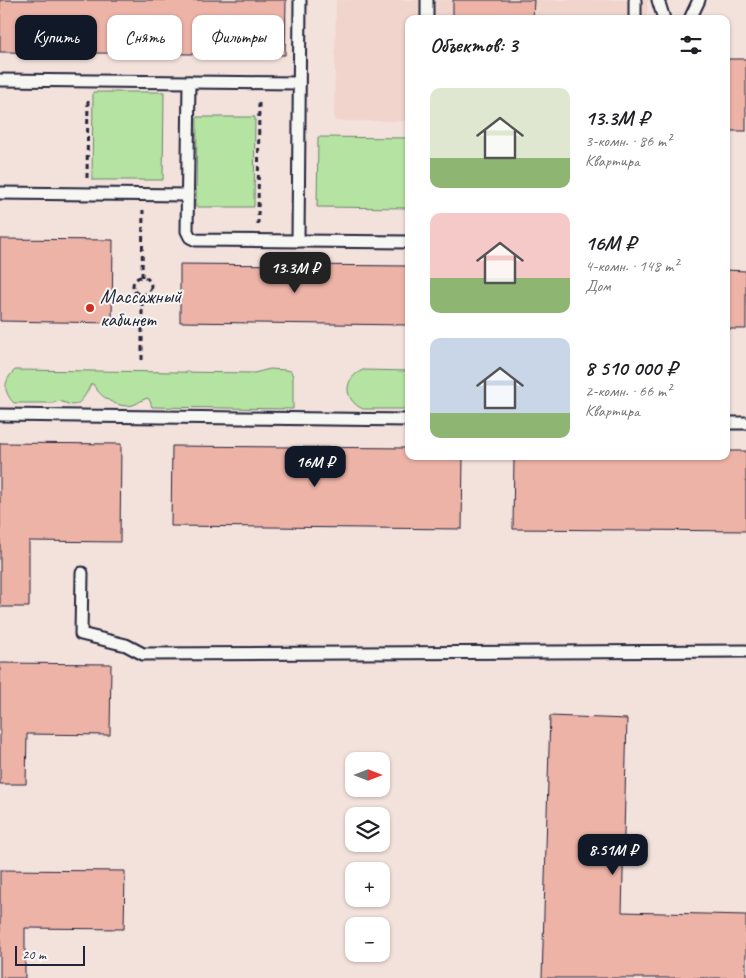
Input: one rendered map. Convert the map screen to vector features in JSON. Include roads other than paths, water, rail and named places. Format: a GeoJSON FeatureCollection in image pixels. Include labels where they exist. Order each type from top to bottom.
{"type":"FeatureCollection","features":[{"type":"Feature","properties":{"kind":"lane"},"geometry":{"type":"LineString","coordinates":[[298,241],[300,0]]}},
{"type":"Feature","properties":{"kind":"lane"},"geometry":{"type":"LineString","coordinates":[[427,0],[427,15]]}},
{"type":"Feature","properties":{"kind":"lane"},"geometry":{"type":"LineString","coordinates":[[635,15],[636,0]]}},
{"type":"Feature","properties":{"kind":"lane"},"geometry":{"type":"LineString","coordinates":[[658,0],[663,15]]}},
{"type":"Feature","properties":{"kind":"lane"},"geometry":{"type":"LineString","coordinates":[[692,15],[699,0]]}},
{"type":"Feature","properties":{"kind":"lane"},"geometry":{"type":"LineString","coordinates":[[0,80],[299,83]]}},
{"type":"Feature","properties":{"kind":"lane"},"geometry":{"type":"LineString","coordinates":[[189,82],[188,231],[190,237],[196,240],[405,242]]}},
{"type":"Feature","properties":{"kind":"lane"},"geometry":{"type":"LineString","coordinates":[[0,193],[188,195]]}},
{"type":"Feature","properties":{"kind":"lane"},"geometry":{"type":"LineString","coordinates":[[0,415],[405,420]]}},
{"type":"Feature","properties":{"kind":"lane"},"geometry":{"type":"LineString","coordinates":[[730,423],[746,423]]}},
{"type":"Feature","properties":{"kind":"lane"},"geometry":{"type":"LineString","coordinates":[[82,573],[81,634],[126,645],[143,654],[746,650]]}},
{"type":"Feature","properties":{"kind":"place","name":"Массажный кабинет"},"geometry":{"type":"Point","coordinates":[90,308]}}]}
